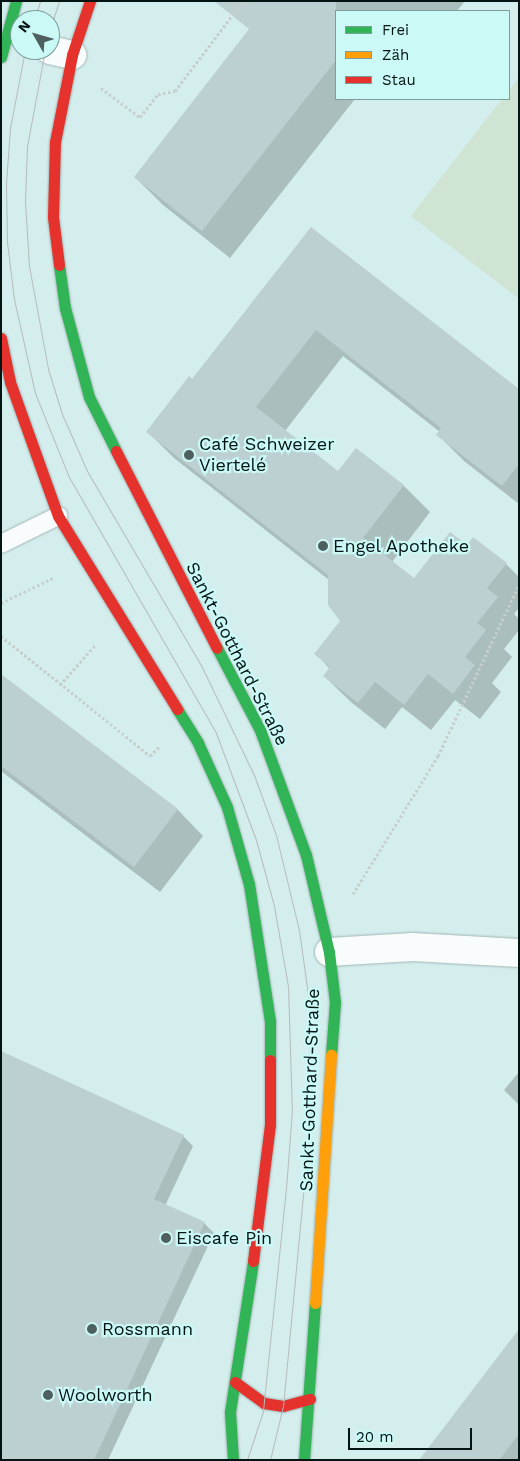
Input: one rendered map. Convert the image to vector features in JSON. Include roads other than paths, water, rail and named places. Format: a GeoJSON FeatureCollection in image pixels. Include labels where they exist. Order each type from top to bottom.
{"type":"FeatureCollection","features":[{"type":"Feature","properties":{"kind":"street"},"geometry":{"type":"LineString","coordinates":[[7,44],[16,1]]}},
{"type":"Feature","properties":{"kind":"street","name":"Sankt-Gotthard-Straße"},"geometry":{"type":"LineString","coordinates":[[90,1],[64,57],[55,142],[54,217],[65,308],[90,397],[159,539],[260,730],[306,855],[328,952],[335,1002],[310,1399],[304,1460]]}},
{"type":"Feature","properties":{"kind":"street"},"geometry":{"type":"LineString","coordinates":[[1,338],[10,382],[58,516],[122,615],[198,742],[227,807],[249,884],[270,1022],[270,1124],[259,1226],[230,1412],[233,1460]]}},
{"type":"Feature","properties":{"kind":"street"},"geometry":{"type":"LineString","coordinates":[[328,952],[413,947],[519,953]]}},
{"type":"Feature","properties":{"kind":"street"},"geometry":{"type":"LineString","coordinates":[[235,1382],[264,1403],[284,1406],[310,1399]]}},
{"type":"Feature","properties":{"kind":"lane"},"geometry":{"type":"LineString","coordinates":[[1,544],[58,516]]}},
{"type":"Feature","properties":{"kind":"tram line"},"geometry":{"type":"LineString","coordinates":[[37,10],[40,1]]}},
{"type":"Feature","properties":{"kind":"tram line"},"geometry":{"type":"LineString","coordinates":[[56,10],[59,1]]}},
{"type":"Feature","properties":{"kind":"tram line"},"geometry":{"type":"LineString","coordinates":[[23,60],[10,128],[6,184],[7,242],[14,299],[35,393],[69,477],[216,733],[256,840],[274,906],[288,986],[292,1110],[286,1188],[263,1411],[247,1460]]}},
{"type":"Feature","properties":{"kind":"tram line"},"geometry":{"type":"LineString","coordinates":[[43,60],[27,146],[25,201],[29,266],[48,369],[62,414],[87,471],[201,665],[254,775],[276,835],[299,930],[308,995],[311,1110],[283,1406],[270,1460]]}},
{"type":"Feature","properties":{"kind":"place","name":"Café Schweizer Viertelé"},"geometry":{"type":"Point","coordinates":[189,455]}},
{"type":"Feature","properties":{"kind":"place","name":"Engel Apotheke"},"geometry":{"type":"Point","coordinates":[323,546]}},
{"type":"Feature","properties":{"kind":"place","name":"Eiscafe Pin"},"geometry":{"type":"Point","coordinates":[166,1238]}},
{"type":"Feature","properties":{"kind":"place","name":"Rossmann"},"geometry":{"type":"Point","coordinates":[92,1329]}},
{"type":"Feature","properties":{"kind":"place","name":"Woolworth"},"geometry":{"type":"Point","coordinates":[48,1395]}}]}
